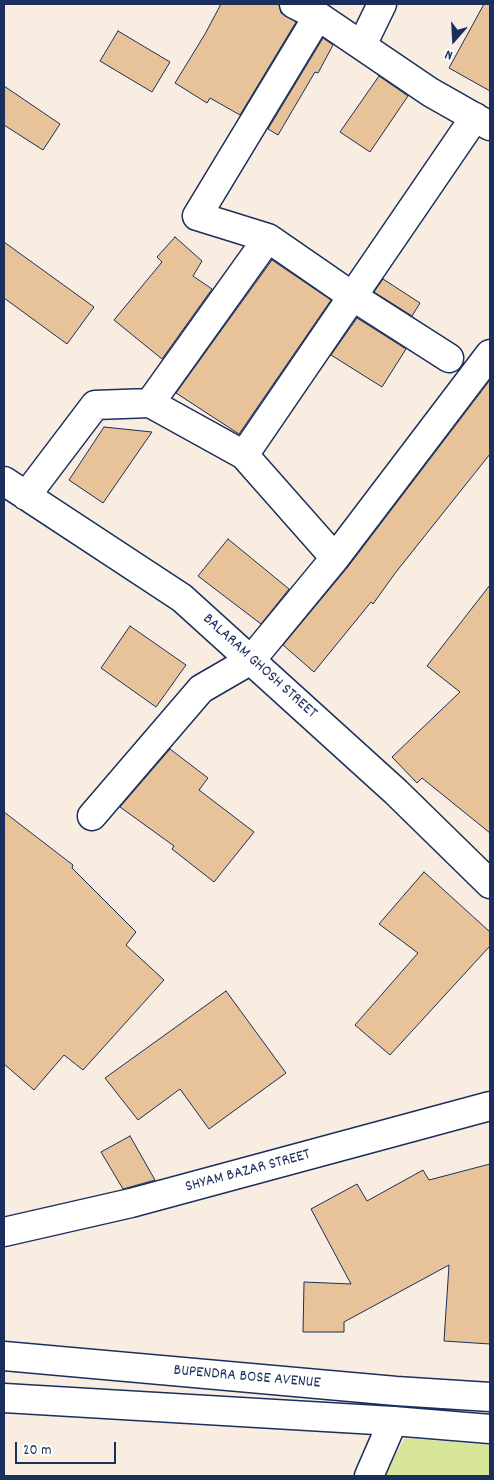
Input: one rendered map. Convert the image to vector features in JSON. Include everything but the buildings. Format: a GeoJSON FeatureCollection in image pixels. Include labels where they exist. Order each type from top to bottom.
{"type":"FeatureCollection","features":[{"type":"Feature","properties":{"kind":"street"},"geometry":{"type":"LineString","coordinates":[[244,455],[352,296],[483,121],[430,92],[318,16],[294,4]]}},
{"type":"Feature","properties":{"kind":"street"},"geometry":{"type":"LineString","coordinates":[[362,45],[382,4]]}},
{"type":"Feature","properties":{"kind":"street"},"geometry":{"type":"LineString","coordinates":[[318,16],[197,216],[268,238],[352,296],[449,358]]}},
{"type":"Feature","properties":{"kind":"street"},"geometry":{"type":"LineString","coordinates":[[150,403],[268,238]]}},
{"type":"Feature","properties":{"kind":"street"},"geometry":{"type":"LineString","coordinates":[[92,816],[201,689],[251,660],[335,558],[490,354]]}},
{"type":"Feature","properties":{"kind":"street"},"geometry":{"type":"LineString","coordinates":[[15,488],[94,406],[150,403],[244,455],[335,558]]}},
{"type":"Feature","properties":{"kind":"street","name":"BALARAM GHOSH STREET"},"geometry":{"type":"LineString","coordinates":[[15,488],[182,598],[396,792],[490,884]]}},
{"type":"Feature","properties":{"kind":"street","name":"SHYAM BAZAR STREET"},"geometry":{"type":"LineString","coordinates":[[4,1232],[131,1203],[490,1106]]}},
{"type":"Feature","properties":{"kind":"street","name":"BUPENDRA BOSE AVENUE"},"geometry":{"type":"LineString","coordinates":[[4,1356],[396,1391],[490,1397]]}},
{"type":"Feature","properties":{"kind":"street","name":"BUPENDRA BOSE AVENUE"},"geometry":{"type":"LineString","coordinates":[[4,1398],[394,1421],[490,1429]]}},
{"type":"Feature","properties":{"kind":"street"},"geometry":{"type":"LineString","coordinates":[[369,1476],[394,1421]]}},
{"type":"Feature","properties":{"kind":"green space"},"geometry":{"type":"Polygon","coordinates":[[[405,1438],[490,1445],[490,1476],[384,1476],[405,1438]]]}}]}
